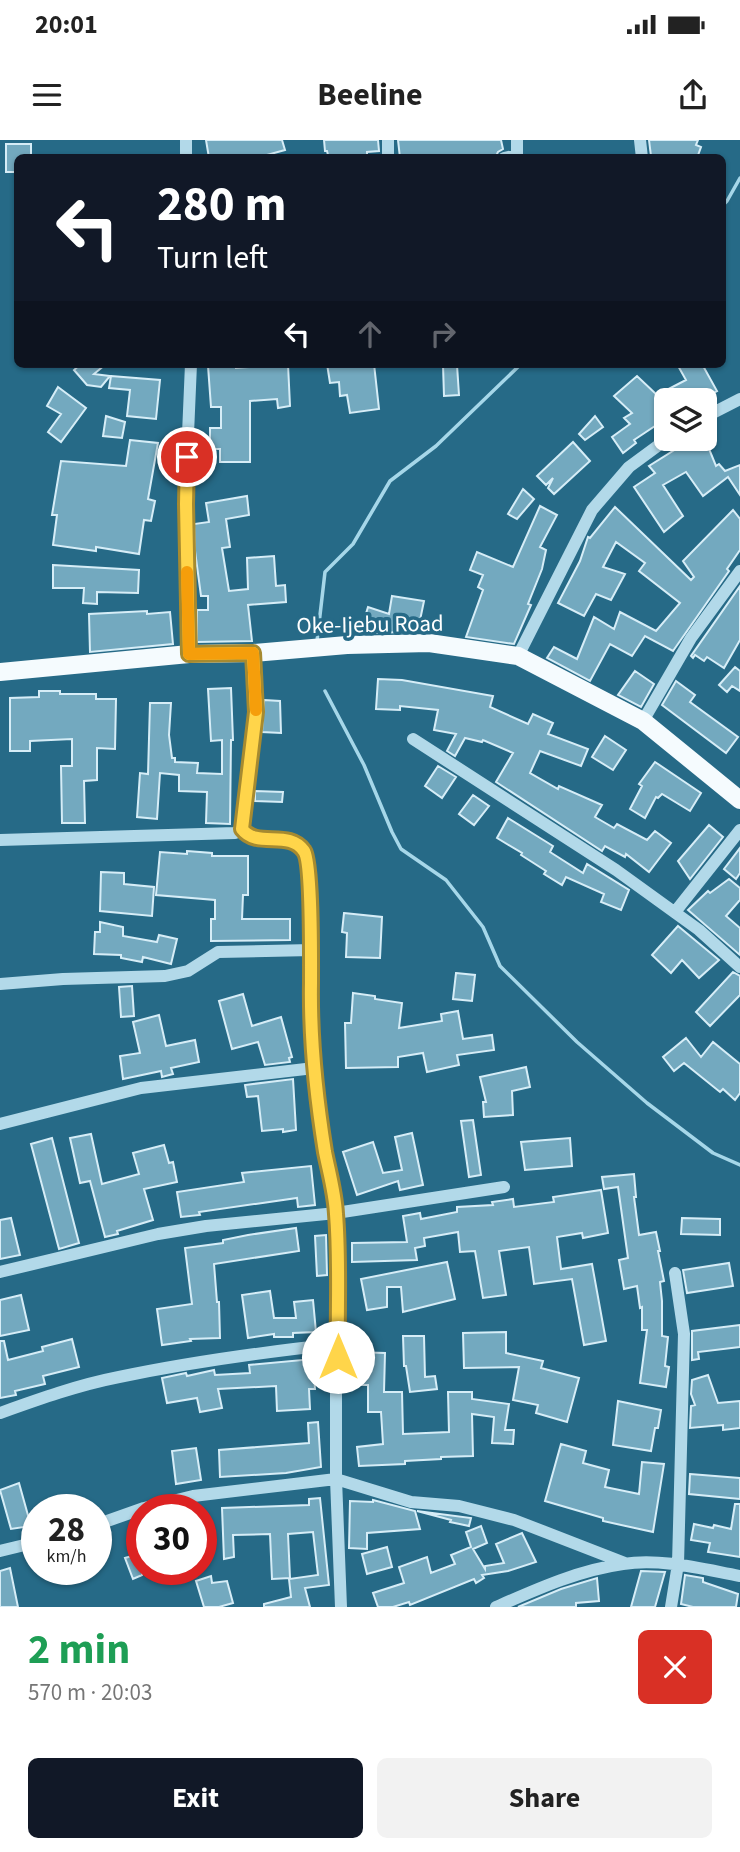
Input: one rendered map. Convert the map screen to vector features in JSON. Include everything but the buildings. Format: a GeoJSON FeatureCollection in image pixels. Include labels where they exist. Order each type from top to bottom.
{"type":"FeatureCollection","features":[{"type":"Feature","properties":{"kind":"main road","name":"Oke-Ijebu Road"},"geometry":{"type":"LineString","coordinates":[[0,672],[189,654],[253,653],[347,645],[429,643],[518,656],[643,721],[740,800]]}},
{"type":"Feature","properties":{"kind":"street"},"geometry":{"type":"LineString","coordinates":[[189,654],[186,504],[191,368]]}},
{"type":"Feature","properties":{"kind":"street"},"geometry":{"type":"LineString","coordinates":[[717,410],[740,398]]}},
{"type":"Feature","properties":{"kind":"street"},"geometry":{"type":"LineString","coordinates":[[518,656],[592,510],[629,467],[654,449]]}},
{"type":"Feature","properties":{"kind":"street"},"geometry":{"type":"LineString","coordinates":[[643,721],[691,638],[740,571]]}},
{"type":"Feature","properties":{"kind":"street"},"geometry":{"type":"LineString","coordinates":[[253,653],[256,712],[242,829],[247,835],[260,839],[284,839],[297,844],[307,857],[314,1068],[336,1213],[336,1479],[341,1607]]}},
{"type":"Feature","properties":{"kind":"street"},"geometry":{"type":"LineString","coordinates":[[413,739],[616,870],[675,912],[740,967]]}},
{"type":"Feature","properties":{"kind":"street"},"geometry":{"type":"LineString","coordinates":[[0,840],[235,833],[242,829]]}},
{"type":"Feature","properties":{"kind":"street"},"geometry":{"type":"LineString","coordinates":[[675,912],[740,830]]}},
{"type":"Feature","properties":{"kind":"street"},"geometry":{"type":"LineString","coordinates":[[0,984],[165,976],[188,971],[218,952],[312,950]]}},
{"type":"Feature","properties":{"kind":"street"},"geometry":{"type":"LineString","coordinates":[[0,1124],[141,1088],[314,1068]]}},
{"type":"Feature","properties":{"kind":"street"},"geometry":{"type":"LineString","coordinates":[[0,1272],[158,1234],[206,1226],[336,1213],[504,1187]]}},
{"type":"Feature","properties":{"kind":"street"},"geometry":{"type":"LineString","coordinates":[[671,1607],[678,1564],[684,1334],[676,1273]]}},
{"type":"Feature","properties":{"kind":"street"},"geometry":{"type":"LineString","coordinates":[[0,1413],[63,1391],[119,1377],[246,1354],[337,1343]]}},
{"type":"Feature","properties":{"kind":"street"},"geometry":{"type":"LineString","coordinates":[[112,1519],[193,1496],[336,1479],[411,1502],[459,1506],[514,1520],[625,1563]]}},
{"type":"Feature","properties":{"kind":"street"},"geometry":{"type":"LineString","coordinates":[[0,1551],[21,1546]]}},
{"type":"Feature","properties":{"kind":"street"},"geometry":{"type":"LineString","coordinates":[[496,1607],[576,1576],[625,1563],[678,1564],[740,1576]]}},
{"type":"Feature","properties":{"kind":"waterway"},"geometry":{"type":"LineString","coordinates":[[726,202],[740,178]]}},
{"type":"Feature","properties":{"kind":"waterway"},"geometry":{"type":"LineString","coordinates":[[317,641],[325,572],[353,544],[390,481],[436,446],[517,368]]}},
{"type":"Feature","properties":{"kind":"waterway"},"geometry":{"type":"LineString","coordinates":[[325,691],[364,765],[401,849],[446,880],[483,927],[500,966],[577,1042],[647,1103],[713,1153],[740,1165]]}},
{"type":"Feature","properties":{"kind":"slow traffic"},"geometry":{"type":"LineString","coordinates":[[187,572],[189,654],[253,653],[256,710]]}},
{"type":"Feature","properties":{"kind":"route"},"geometry":{"type":"LineString","coordinates":[[187,457],[189,654],[253,653],[257,703],[242,829],[247,835],[260,839],[284,839],[297,844],[307,857],[314,1068],[336,1213],[338,1357]]}}]}
